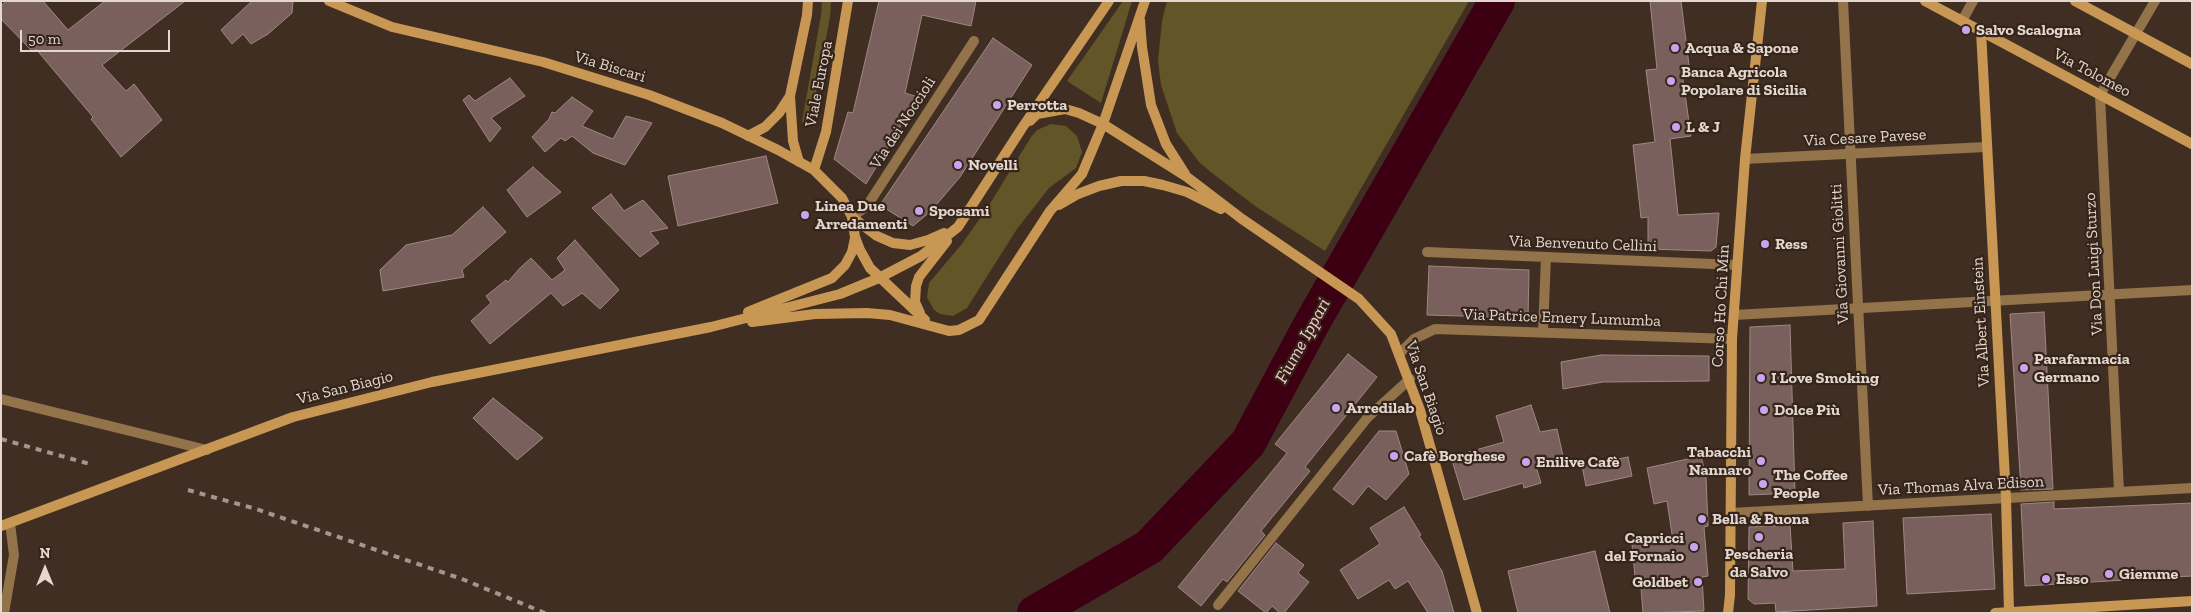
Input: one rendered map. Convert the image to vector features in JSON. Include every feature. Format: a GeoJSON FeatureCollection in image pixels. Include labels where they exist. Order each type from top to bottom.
{"type":"FeatureCollection","features":[{"type":"Feature","properties":{"kind":"main road","name":"Via Biscari"},"geometry":{"type":"LineString","coordinates":[[330,1],[392,27],[543,62],[650,95],[722,123],[814,170],[842,198],[852,217]]}},
{"type":"Feature","properties":{"kind":"main road","name":"Viale Europa"},"geometry":{"type":"LineString","coordinates":[[790,96],[807,15],[808,1]]}},
{"type":"Feature","properties":{"kind":"main road","name":"Viale Europa"},"geometry":{"type":"LineString","coordinates":[[814,170],[826,132],[848,1]]}},
{"type":"Feature","properties":{"kind":"main road"},"geometry":{"type":"LineString","coordinates":[[928,323],[917,308],[916,286],[919,277],[958,227],[1022,128],[1109,1]]}},
{"type":"Feature","properties":{"kind":"main road"},"geometry":{"type":"LineString","coordinates":[[711,327],[845,312],[890,315],[928,323],[948,332],[960,330],[978,320],[1050,211],[1082,174],[1103,124],[1145,1]]}},
{"type":"Feature","properties":{"kind":"main road","name":"Corso Ho Chi Min"},"geometry":{"type":"LineString","coordinates":[[1728,613],[1730,594],[1732,339],[1745,159],[1762,1]]}},
{"type":"Feature","properties":{"kind":"main road","name":"Via Tolomeo"},"geometry":{"type":"LineString","coordinates":[[1925,1],[2192,144]]}},
{"type":"Feature","properties":{"kind":"main road"},"geometry":{"type":"LineString","coordinates":[[2075,1],[2192,64]]}},
{"type":"Feature","properties":{"kind":"main road"},"geometry":{"type":"LineString","coordinates":[[1140,14],[1143,56],[1150,105],[1166,144],[1187,176]]}},
{"type":"Feature","properties":{"kind":"main road","name":"Via Albert Einstein"},"geometry":{"type":"LineString","coordinates":[[1981,31],[2006,498],[2009,612]]}},
{"type":"Feature","properties":{"kind":"main road"},"geometry":{"type":"LineString","coordinates":[[748,136],[765,128],[779,113],[790,96]]}},
{"type":"Feature","properties":{"kind":"main road"},"geometry":{"type":"LineString","coordinates":[[790,96],[793,141],[799,162]]}},
{"type":"Feature","properties":{"kind":"main road"},"geometry":{"type":"LineString","coordinates":[[1022,128],[1038,114],[1065,110],[1079,113],[1103,124],[1187,176],[1242,219]]}},
{"type":"Feature","properties":{"kind":"main road"},"geometry":{"type":"LineString","coordinates":[[1050,211],[1078,194],[1098,186],[1121,181],[1144,181],[1187,192],[1242,219]]}},
{"type":"Feature","properties":{"kind":"main road"},"geometry":{"type":"LineString","coordinates":[[852,217],[877,236],[892,243],[910,245],[928,240],[958,227]]}},
{"type":"Feature","properties":{"kind":"main road"},"geometry":{"type":"LineString","coordinates":[[852,217],[855,237],[870,268],[928,323]]}},
{"type":"Feature","properties":{"kind":"main road","name":"Via San Biagio"},"geometry":{"type":"LineString","coordinates":[[1242,219],[1359,299],[1391,334],[1410,379],[1477,613]]}},
{"type":"Feature","properties":{"kind":"main road"},"geometry":{"type":"LineString","coordinates":[[711,327],[840,294],[879,278],[921,256],[958,227]]}},
{"type":"Feature","properties":{"kind":"main road"},"geometry":{"type":"LineString","coordinates":[[711,327],[832,278],[845,265],[852,252],[855,237]]}},
{"type":"Feature","properties":{"kind":"main road","name":"Via San Biagio"},"geometry":{"type":"LineString","coordinates":[[5,525],[293,417],[349,401],[432,382],[711,327]]}},
{"type":"Feature","properties":{"kind":"main road"},"geometry":{"type":"LineString","coordinates":[[1996,613],[2192,601]]}},
{"type":"Feature","properties":{"kind":"street","name":"Via Giovanni Giolitti"},"geometry":{"type":"LineString","coordinates":[[1843,1],[1868,506]]}},
{"type":"Feature","properties":{"kind":"street"},"geometry":{"type":"LineString","coordinates":[[1962,21],[1972,1]]}},
{"type":"Feature","properties":{"kind":"street"},"geometry":{"type":"LineString","coordinates":[[2100,95],[2155,1]]}},
{"type":"Feature","properties":{"kind":"street","name":"Via dei Noccioli"},"geometry":{"type":"LineString","coordinates":[[852,217],[867,206],[974,41]]}},
{"type":"Feature","properties":{"kind":"street","name":"Via Don Luigi Sturzo"},"geometry":{"type":"LineString","coordinates":[[2100,95],[2119,492]]}},
{"type":"Feature","properties":{"kind":"street","name":"Via Cesare Pavese"},"geometry":{"type":"LineString","coordinates":[[1745,159],[1986,147]]}},
{"type":"Feature","properties":{"kind":"street","name":"Via Benvenuto Cellini"},"geometry":{"type":"LineString","coordinates":[[1427,252],[1737,265]]}},
{"type":"Feature","properties":{"kind":"street"},"geometry":{"type":"LineString","coordinates":[[1542,331],[1546,257]]}},
{"type":"Feature","properties":{"kind":"street"},"geometry":{"type":"LineString","coordinates":[[1734,315],[2192,290]]}},
{"type":"Feature","properties":{"kind":"street","name":"Via Patrice Emery Lumumba"},"geometry":{"type":"LineString","coordinates":[[1399,354],[1414,340],[1435,329],[1542,331],[1732,339]]}},
{"type":"Feature","properties":{"kind":"street"},"geometry":{"type":"LineString","coordinates":[[1218,605],[1368,417],[1410,379]]}},
{"type":"Feature","properties":{"kind":"street"},"geometry":{"type":"LineString","coordinates":[[1,399],[207,450]]}},
{"type":"Feature","properties":{"kind":"street","name":"Via Thomas Alva Edison"},"geometry":{"type":"LineString","coordinates":[[1731,513],[2192,488]]}},
{"type":"Feature","properties":{"kind":"street"},"geometry":{"type":"LineString","coordinates":[[4,613],[14,555],[5,525]]}},
{"type":"Feature","properties":{"kind":"shaded area"},"geometry":{"type":"Polygon","coordinates":[[[822,1],[831,1],[830,17],[810,124],[802,122],[822,1]]]}},
{"type":"Feature","properties":{"kind":"shaded area"},"geometry":{"type":"Polygon","coordinates":[[[1123,1],[1132,1],[1101,103],[1067,81],[1123,1]]]}},
{"type":"Feature","properties":{"kind":"shaded area"},"geometry":{"type":"Polygon","coordinates":[[[1167,1],[1469,1],[1325,251],[1255,206],[1212,173],[1199,162],[1177,133],[1161,85],[1158,61],[1162,21],[1167,1]]]}},
{"type":"Feature","properties":{"kind":"shaded area"},"geometry":{"type":"Polygon","coordinates":[[[1051,124],[1066,126],[1077,136],[1082,152],[1076,168],[1049,188],[1017,229],[967,308],[953,316],[940,314],[934,310],[927,297],[929,283],[961,245],[986,210],[1031,137],[1037,130],[1051,124]]]}},
{"type":"Feature","properties":{"kind":"building"},"geometry":{"type":"Polygon","coordinates":[[[6,1],[43,1],[68,30],[105,1],[185,1],[102,65],[126,91],[134,84],[162,120],[121,157],[91,119],[93,117],[36,49],[33,52],[1,19],[1,6],[6,1]]]}},
{"type":"Feature","properties":{"kind":"building"},"geometry":{"type":"Polygon","coordinates":[[[252,1],[293,1],[292,13],[268,34],[251,44],[243,34],[232,44],[221,30],[252,1]]]}},
{"type":"Feature","properties":{"kind":"building"},"geometry":{"type":"Polygon","coordinates":[[[879,1],[976,1],[971,26],[922,15],[905,93],[918,97],[866,184],[834,159],[848,112],[853,113],[879,1]]]}},
{"type":"Feature","properties":{"kind":"building"},"geometry":{"type":"Polygon","coordinates":[[[1650,1],[1681,1],[1689,65],[1681,66],[1691,136],[1670,139],[1678,215],[1719,213],[1716,247],[1711,251],[1648,249],[1648,217],[1641,218],[1633,145],[1655,142],[1646,70],[1657,69],[1650,1]]]}},
{"type":"Feature","properties":{"kind":"building"},"geometry":{"type":"Polygon","coordinates":[[[993,38],[1032,65],[960,177],[931,211],[913,226],[880,205],[993,38]]]}},
{"type":"Feature","properties":{"kind":"building"},"geometry":{"type":"Polygon","coordinates":[[[510,78],[525,96],[491,118],[501,128],[490,142],[463,100],[469,95],[475,101],[510,78]]]}},
{"type":"Feature","properties":{"kind":"building"},"geometry":{"type":"Polygon","coordinates":[[[572,97],[593,111],[582,126],[613,139],[626,116],[652,123],[625,165],[593,153],[572,136],[565,141],[561,138],[545,152],[532,137],[549,119],[552,112],[555,113],[572,97]]]}},
{"type":"Feature","properties":{"kind":"building"},"geometry":{"type":"Polygon","coordinates":[[[766,156],[778,203],[678,226],[668,176],[766,156]]]}},
{"type":"Feature","properties":{"kind":"building"},"geometry":{"type":"Polygon","coordinates":[[[533,167],[561,192],[527,217],[507,190],[533,167]]]}},
{"type":"Feature","properties":{"kind":"building"},"geometry":{"type":"Polygon","coordinates":[[[611,194],[624,211],[643,200],[668,228],[650,232],[659,243],[640,257],[592,208],[611,194]]]}},
{"type":"Feature","properties":{"kind":"building"},"geometry":{"type":"Polygon","coordinates":[[[483,207],[506,232],[462,270],[464,277],[383,291],[380,270],[406,245],[452,235],[483,207]]]}},
{"type":"Feature","properties":{"kind":"building"},"geometry":{"type":"Polygon","coordinates":[[[575,240],[619,290],[600,309],[582,293],[563,306],[551,293],[490,344],[471,321],[491,303],[486,296],[506,280],[508,282],[531,258],[552,280],[565,270],[557,258],[575,240]]]}},
{"type":"Feature","properties":{"kind":"building"},"geometry":{"type":"Polygon","coordinates":[[[1429,266],[1529,270],[1528,318],[1427,315],[1429,266]]]}},
{"type":"Feature","properties":{"kind":"building"},"geometry":{"type":"Polygon","coordinates":[[[2044,312],[2053,489],[2021,490],[2010,314],[2044,312]]]}},
{"type":"Feature","properties":{"kind":"building"},"geometry":{"type":"Polygon","coordinates":[[[1790,325],[1795,493],[1749,495],[1750,327],[1790,325]]]}},
{"type":"Feature","properties":{"kind":"building"},"geometry":{"type":"Polygon","coordinates":[[[1348,354],[1377,377],[1305,467],[1310,471],[1261,531],[1265,535],[1227,582],[1223,579],[1201,606],[1178,587],[1287,453],[1275,444],[1348,354]]]}},
{"type":"Feature","properties":{"kind":"building"},"geometry":{"type":"Polygon","coordinates":[[[1601,355],[1709,356],[1709,381],[1603,382],[1563,389],[1561,362],[1601,355]]]}},
{"type":"Feature","properties":{"kind":"building"},"geometry":{"type":"Polygon","coordinates":[[[493,398],[543,438],[517,460],[473,418],[493,398]]]}},
{"type":"Feature","properties":{"kind":"building"},"geometry":{"type":"Polygon","coordinates":[[[1531,405],[1540,432],[1557,429],[1563,456],[1535,463],[1541,483],[1524,488],[1523,483],[1464,500],[1451,457],[1504,442],[1496,416],[1531,405]]]}},
{"type":"Feature","properties":{"kind":"building"},"geometry":{"type":"Polygon","coordinates":[[[1379,431],[1396,431],[1409,474],[1386,500],[1368,486],[1353,505],[1333,489],[1379,431]]]}},
{"type":"Feature","properties":{"kind":"building"},"geometry":{"type":"Polygon","coordinates":[[[1701,456],[1706,476],[1708,526],[1704,527],[1708,576],[1702,577],[1704,611],[1643,613],[1641,588],[1636,588],[1632,544],[1672,534],[1667,501],[1654,504],[1647,468],[1701,456]]]}},
{"type":"Feature","properties":{"kind":"building"},"geometry":{"type":"Polygon","coordinates":[[[1628,457],[1632,476],[1586,486],[1582,466],[1628,457]]]}},
{"type":"Feature","properties":{"kind":"building"},"geometry":{"type":"Polygon","coordinates":[[[2054,502],[2054,509],[2192,503],[2192,576],[2025,586],[2021,504],[2054,502]]]}},
{"type":"Feature","properties":{"kind":"building"},"geometry":{"type":"Polygon","coordinates":[[[1404,507],[1421,535],[1419,536],[1442,571],[1454,613],[1428,613],[1408,581],[1395,589],[1389,580],[1358,599],[1340,570],[1380,544],[1370,528],[1404,507]]]}},
{"type":"Feature","properties":{"kind":"building"},"geometry":{"type":"Polygon","coordinates":[[[1991,514],[1995,589],[1907,594],[1903,518],[1991,514]]]}},
{"type":"Feature","properties":{"kind":"building"},"geometry":{"type":"Polygon","coordinates":[[[1873,521],[1877,606],[1776,612],[1775,603],[1754,604],[1748,599],[1749,527],[1790,525],[1793,571],[1845,569],[1843,523],[1873,521]]]}},
{"type":"Feature","properties":{"kind":"building"},"geometry":{"type":"Polygon","coordinates":[[[1276,543],[1304,565],[1298,573],[1309,582],[1284,613],[1280,613],[1272,606],[1266,613],[1238,591],[1276,543]]]}},
{"type":"Feature","properties":{"kind":"building"},"geometry":{"type":"Polygon","coordinates":[[[1595,551],[1610,613],[1518,613],[1508,571],[1595,551]]]}},
{"type":"Feature","properties":{"kind":"waterway","name":"Fiume Ippari"},"geometry":{"type":"LineString","coordinates":[[1035,613],[1149,547],[1248,443],[1312,323],[1497,1]]}},
{"type":"Feature","properties":{"kind":"railway"},"geometry":{"type":"LineString","coordinates":[[1,439],[90,464]]}},
{"type":"Feature","properties":{"kind":"railway"},"geometry":{"type":"LineString","coordinates":[[188,490],[256,509],[462,579],[545,613]]}},
{"type":"Feature","properties":{"kind":"place","name":"Salvo Scalogna"},"geometry":{"type":"Point","coordinates":[1966,30]}},
{"type":"Feature","properties":{"kind":"place","name":"Acqua & Sapone"},"geometry":{"type":"Point","coordinates":[1675,48]}},
{"type":"Feature","properties":{"kind":"place","name":"Banca Agricola Popolare di Sicilia"},"geometry":{"type":"Point","coordinates":[1671,81]}},
{"type":"Feature","properties":{"kind":"place","name":"Perrotta"},"geometry":{"type":"Point","coordinates":[997,105]}},
{"type":"Feature","properties":{"kind":"place","name":"L & J"},"geometry":{"type":"Point","coordinates":[1676,127]}},
{"type":"Feature","properties":{"kind":"place","name":"Novelli"},"geometry":{"type":"Point","coordinates":[958,165]}},
{"type":"Feature","properties":{"kind":"place","name":"Sposami"},"geometry":{"type":"Point","coordinates":[919,211]}},
{"type":"Feature","properties":{"kind":"place","name":"Linea Due Arredamenti"},"geometry":{"type":"Point","coordinates":[805,215]}},
{"type":"Feature","properties":{"kind":"place","name":"Ress"},"geometry":{"type":"Point","coordinates":[1765,244]}},
{"type":"Feature","properties":{"kind":"place","name":"Parafarmacia Germano"},"geometry":{"type":"Point","coordinates":[2024,368]}},
{"type":"Feature","properties":{"kind":"place","name":"I Love Smoking"},"geometry":{"type":"Point","coordinates":[1761,378]}},
{"type":"Feature","properties":{"kind":"place","name":"Arredilab"},"geometry":{"type":"Point","coordinates":[1336,408]}},
{"type":"Feature","properties":{"kind":"place","name":"Dolce Più"},"geometry":{"type":"Point","coordinates":[1764,410]}},
{"type":"Feature","properties":{"kind":"place","name":"Cafè Borghese"},"geometry":{"type":"Point","coordinates":[1394,456]}},
{"type":"Feature","properties":{"kind":"place","name":"Tabacchi Nannaro"},"geometry":{"type":"Point","coordinates":[1761,461]}},
{"type":"Feature","properties":{"kind":"place","name":"Enilive Cafè"},"geometry":{"type":"Point","coordinates":[1526,462]}},
{"type":"Feature","properties":{"kind":"place","name":"The Coffee People"},"geometry":{"type":"Point","coordinates":[1763,484]}},
{"type":"Feature","properties":{"kind":"place","name":"Bella & Buona"},"geometry":{"type":"Point","coordinates":[1702,519]}},
{"type":"Feature","properties":{"kind":"place","name":"Pescheria da Salvo"},"geometry":{"type":"Point","coordinates":[1759,537]}},
{"type":"Feature","properties":{"kind":"place","name":"Capricci del Fornaio"},"geometry":{"type":"Point","coordinates":[1694,547]}},
{"type":"Feature","properties":{"kind":"place","name":"Giemme"},"geometry":{"type":"Point","coordinates":[2109,574]}},
{"type":"Feature","properties":{"kind":"place","name":"Esso"},"geometry":{"type":"Point","coordinates":[2046,579]}},
{"type":"Feature","properties":{"kind":"place","name":"Goldbet"},"geometry":{"type":"Point","coordinates":[1698,582]}}]}
